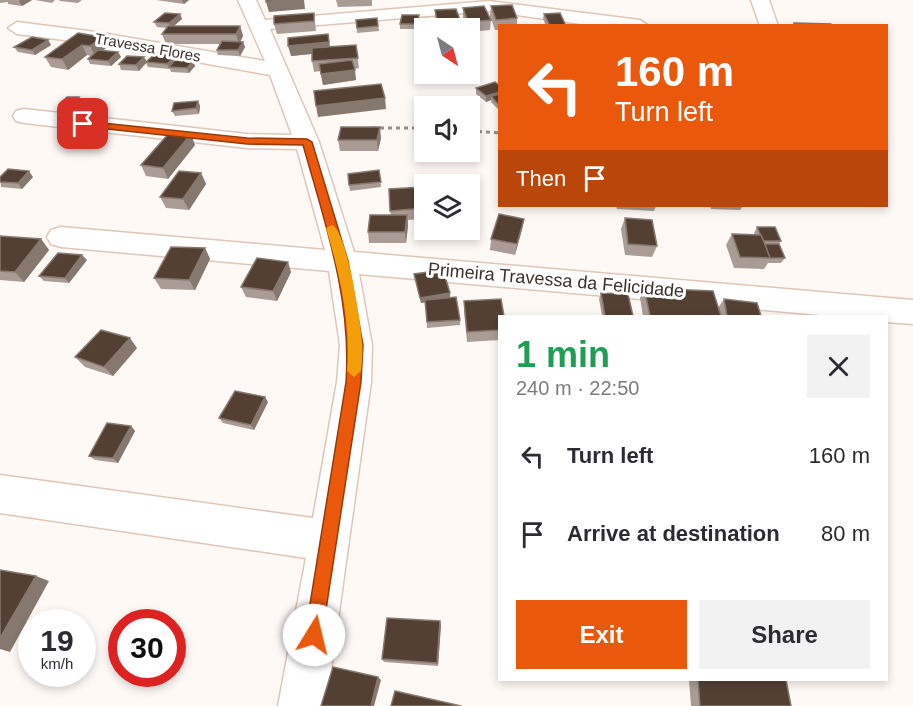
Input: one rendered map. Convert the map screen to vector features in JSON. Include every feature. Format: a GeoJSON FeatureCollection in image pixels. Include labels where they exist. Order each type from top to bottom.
{"type":"FeatureCollection","features":[{"type":"Feature","properties":{"kind":"street"},"geometry":{"type":"LineString","coordinates":[[760,0],[768,24]]}},
{"type":"Feature","properties":{"kind":"street"},"geometry":{"type":"LineString","coordinates":[[303,706],[354,382],[356,345],[342,261],[307,142],[279,70],[253,13],[489,6],[625,24]]}},
{"type":"Feature","properties":{"kind":"street","name":"Travessa Flores"},"geometry":{"type":"LineString","coordinates":[[17,28],[96,38],[279,70]]}},
{"type":"Feature","properties":{"kind":"street"},"geometry":{"type":"LineString","coordinates":[[24,117],[247,141],[307,142]]}},
{"type":"Feature","properties":{"kind":"street","name":"Primeira Travessa da Felicidade"},"geometry":{"type":"LineString","coordinates":[[61,237],[913,312]]}},
{"type":"Feature","properties":{"kind":"street"},"geometry":{"type":"LineString","coordinates":[[0,494],[330,541]]}},
{"type":"Feature","properties":{"kind":"path"},"geometry":{"type":"LineString","coordinates":[[370,128],[380,126],[414,128]]}},
{"type":"Feature","properties":{"kind":"path"},"geometry":{"type":"LineString","coordinates":[[480,132],[498,133]]}},
{"type":"Feature","properties":{"kind":"building"},"geometry":{"type":"Polygon","coordinates":[[[266,0],[292,0],[266,2],[266,0]]]}},
{"type":"Feature","properties":{"kind":"building"},"geometry":{"type":"Polygon","coordinates":[[[512,5],[517,18],[496,20],[491,6],[512,5]]]}},
{"type":"Feature","properties":{"kind":"building"},"geometry":{"type":"Polygon","coordinates":[[[484,6],[491,20],[480,21],[480,18],[467,18],[463,8],[484,6]]]}},
{"type":"Feature","properties":{"kind":"building"},"geometry":{"type":"Polygon","coordinates":[[[456,9],[459,18],[437,18],[435,10],[456,9]]]}},
{"type":"Feature","properties":{"kind":"building"},"geometry":{"type":"Polygon","coordinates":[[[165,13],[180,14],[169,23],[154,22],[165,13]]]}},
{"type":"Feature","properties":{"kind":"building"},"geometry":{"type":"Polygon","coordinates":[[[314,13],[314,21],[274,24],[274,16],[314,13]]]}},
{"type":"Feature","properties":{"kind":"building"},"geometry":{"type":"Polygon","coordinates":[[[560,13],[565,24],[549,24],[544,14],[560,13]]]}},
{"type":"Feature","properties":{"kind":"building"},"geometry":{"type":"Polygon","coordinates":[[[402,15],[419,15],[418,18],[414,18],[414,24],[400,24],[402,15]]]}},
{"type":"Feature","properties":{"kind":"building"},"geometry":{"type":"Polygon","coordinates":[[[377,18],[378,26],[357,28],[356,20],[377,18]]]}},
{"type":"Feature","properties":{"kind":"building"},"geometry":{"type":"Polygon","coordinates":[[[168,26],[240,26],[236,34],[162,34],[168,26]]]}},
{"type":"Feature","properties":{"kind":"building"},"geometry":{"type":"Polygon","coordinates":[[[78,33],[102,37],[90,46],[82,45],[62,59],[45,57],[78,33]]]}},
{"type":"Feature","properties":{"kind":"building"},"geometry":{"type":"Polygon","coordinates":[[[328,34],[329,42],[288,46],[288,38],[328,34]]]}},
{"type":"Feature","properties":{"kind":"building"},"geometry":{"type":"Polygon","coordinates":[[[32,37],[48,40],[32,50],[14,47],[32,37]]]}},
{"type":"Feature","properties":{"kind":"building"},"geometry":{"type":"Polygon","coordinates":[[[222,41],[243,42],[238,50],[217,50],[222,41]]]}},
{"type":"Feature","properties":{"kind":"building"},"geometry":{"type":"Polygon","coordinates":[[[356,45],[358,58],[312,61],[312,48],[356,45]]]}},
{"type":"Feature","properties":{"kind":"building"},"geometry":{"type":"Polygon","coordinates":[[[98,50],[118,52],[108,61],[88,59],[98,50]]]}},
{"type":"Feature","properties":{"kind":"building"},"geometry":{"type":"Polygon","coordinates":[[[157,52],[178,54],[167,64],[146,62],[157,52]]]}},
{"type":"Feature","properties":{"kind":"building"},"geometry":{"type":"Polygon","coordinates":[[[127,56],[144,57],[136,65],[119,64],[127,56]]]}},
{"type":"Feature","properties":{"kind":"building"},"geometry":{"type":"Polygon","coordinates":[[[175,60],[193,61],[187,68],[169,67],[175,60]]]}},
{"type":"Feature","properties":{"kind":"building"},"geometry":{"type":"Polygon","coordinates":[[[352,60],[355,70],[321,74],[319,64],[352,60]]]}},
{"type":"Feature","properties":{"kind":"building"},"geometry":{"type":"Polygon","coordinates":[[[495,82],[498,84],[498,93],[486,96],[476,88],[495,82]]]}},
{"type":"Feature","properties":{"kind":"building"},"geometry":{"type":"Polygon","coordinates":[[[381,84],[385,98],[316,106],[314,91],[381,84]]]}},
{"type":"Feature","properties":{"kind":"building"},"geometry":{"type":"Polygon","coordinates":[[[498,94],[498,104],[491,96],[498,94]]]}},
{"type":"Feature","properties":{"kind":"building"},"geometry":{"type":"Polygon","coordinates":[[[67,97],[79,97],[71,106],[59,105],[67,97]]]}},
{"type":"Feature","properties":{"kind":"building"},"geometry":{"type":"Polygon","coordinates":[[[198,101],[196,108],[172,111],[174,103],[198,101]]]}},
{"type":"Feature","properties":{"kind":"building"},"geometry":{"type":"Polygon","coordinates":[[[341,127],[380,127],[377,140],[338,140],[341,127]]]}},
{"type":"Feature","properties":{"kind":"building"},"geometry":{"type":"Polygon","coordinates":[[[170,132],[191,134],[163,168],[141,165],[170,132]]]}},
{"type":"Feature","properties":{"kind":"building"},"geometry":{"type":"Polygon","coordinates":[[[8,169],[29,171],[18,183],[0,182],[0,177],[8,169]]]}},
{"type":"Feature","properties":{"kind":"building"},"geometry":{"type":"Polygon","coordinates":[[[379,170],[381,182],[349,185],[348,174],[379,170]]]}},
{"type":"Feature","properties":{"kind":"building"},"geometry":{"type":"Polygon","coordinates":[[[179,171],[201,173],[183,199],[160,197],[179,171]]]}},
{"type":"Feature","properties":{"kind":"building"},"geometry":{"type":"Polygon","coordinates":[[[414,188],[414,209],[390,211],[389,189],[414,188]]]}},
{"type":"Feature","properties":{"kind":"building"},"geometry":{"type":"Polygon","coordinates":[[[499,214],[524,219],[517,244],[491,239],[499,214]]]}},
{"type":"Feature","properties":{"kind":"building"},"geometry":{"type":"Polygon","coordinates":[[[370,215],[407,215],[405,232],[368,232],[370,215]]]}},
{"type":"Feature","properties":{"kind":"building"},"geometry":{"type":"Polygon","coordinates":[[[625,218],[652,220],[657,246],[628,244],[625,218]]]}},
{"type":"Feature","properties":{"kind":"building"},"geometry":{"type":"Polygon","coordinates":[[[757,227],[775,227],[781,241],[763,241],[757,227]]]}},
{"type":"Feature","properties":{"kind":"building"},"geometry":{"type":"Polygon","coordinates":[[[732,234],[761,235],[771,258],[740,257],[732,234]]]}},
{"type":"Feature","properties":{"kind":"building"},"geometry":{"type":"Polygon","coordinates":[[[0,236],[41,239],[15,272],[0,271],[0,236]]]}},
{"type":"Feature","properties":{"kind":"building"},"geometry":{"type":"Polygon","coordinates":[[[765,244],[779,244],[785,258],[770,258],[765,244]]]}},
{"type":"Feature","properties":{"kind":"building"},"geometry":{"type":"Polygon","coordinates":[[[171,247],[205,248],[189,280],[154,278],[171,247]]]}},
{"type":"Feature","properties":{"kind":"building"},"geometry":{"type":"Polygon","coordinates":[[[58,253],[82,255],[65,278],[39,276],[58,253]]]}},
{"type":"Feature","properties":{"kind":"building"},"geometry":{"type":"Polygon","coordinates":[[[257,258],[288,262],[273,291],[241,287],[257,258]]]}},
{"type":"Feature","properties":{"kind":"building"},"geometry":{"type":"Polygon","coordinates":[[[443,270],[450,293],[420,298],[414,274],[443,270]]]}},
{"type":"Feature","properties":{"kind":"building"},"geometry":{"type":"Polygon","coordinates":[[[644,288],[713,291],[721,315],[650,315],[644,288]]]}},
{"type":"Feature","properties":{"kind":"building"},"geometry":{"type":"Polygon","coordinates":[[[601,293],[628,294],[633,315],[605,315],[601,293]]]}},
{"type":"Feature","properties":{"kind":"building"},"geometry":{"type":"Polygon","coordinates":[[[456,297],[460,320],[427,322],[425,300],[456,297]]]}},
{"type":"Feature","properties":{"kind":"building"},"geometry":{"type":"Polygon","coordinates":[[[501,299],[504,315],[498,315],[498,330],[467,332],[464,301],[501,299]]]}},
{"type":"Feature","properties":{"kind":"building"},"geometry":{"type":"Polygon","coordinates":[[[724,299],[757,303],[761,315],[727,315],[724,299]]]}},
{"type":"Feature","properties":{"kind":"building"},"geometry":{"type":"Polygon","coordinates":[[[101,330],[130,338],[104,367],[75,357],[101,330]]]}},
{"type":"Feature","properties":{"kind":"building"},"geometry":{"type":"Polygon","coordinates":[[[235,391],[265,397],[251,425],[219,418],[235,391]]]}},
{"type":"Feature","properties":{"kind":"building"},"geometry":{"type":"Polygon","coordinates":[[[107,423],[131,426],[113,458],[89,456],[107,423]]]}},
{"type":"Feature","properties":{"kind":"building"},"geometry":{"type":"Polygon","coordinates":[[[0,570],[36,576],[0,638],[0,570]]]}},
{"type":"Feature","properties":{"kind":"building"},"geometry":{"type":"Polygon","coordinates":[[[387,618],[440,621],[437,663],[382,659],[387,618]]]}},
{"type":"Feature","properties":{"kind":"building"},"geometry":{"type":"Polygon","coordinates":[[[333,667],[378,677],[371,706],[321,706],[333,667]]]}},
{"type":"Feature","properties":{"kind":"building"},"geometry":{"type":"Polygon","coordinates":[[[698,681],[786,681],[791,706],[700,706],[698,681]]]}},
{"type":"Feature","properties":{"kind":"building"},"geometry":{"type":"Polygon","coordinates":[[[395,691],[461,706],[391,706],[395,691]]]}},
{"type":"Feature","properties":{"kind":"slow traffic"},"geometry":{"type":"LineString","coordinates":[[332,228],[342,261],[352,315],[356,345],[354,371]]}},
{"type":"Feature","properties":{"kind":"route"},"geometry":{"type":"LineString","coordinates":[[83,124],[247,141],[307,142],[342,261],[356,345],[354,382],[340,458],[330,541],[314,635]]}}]}
